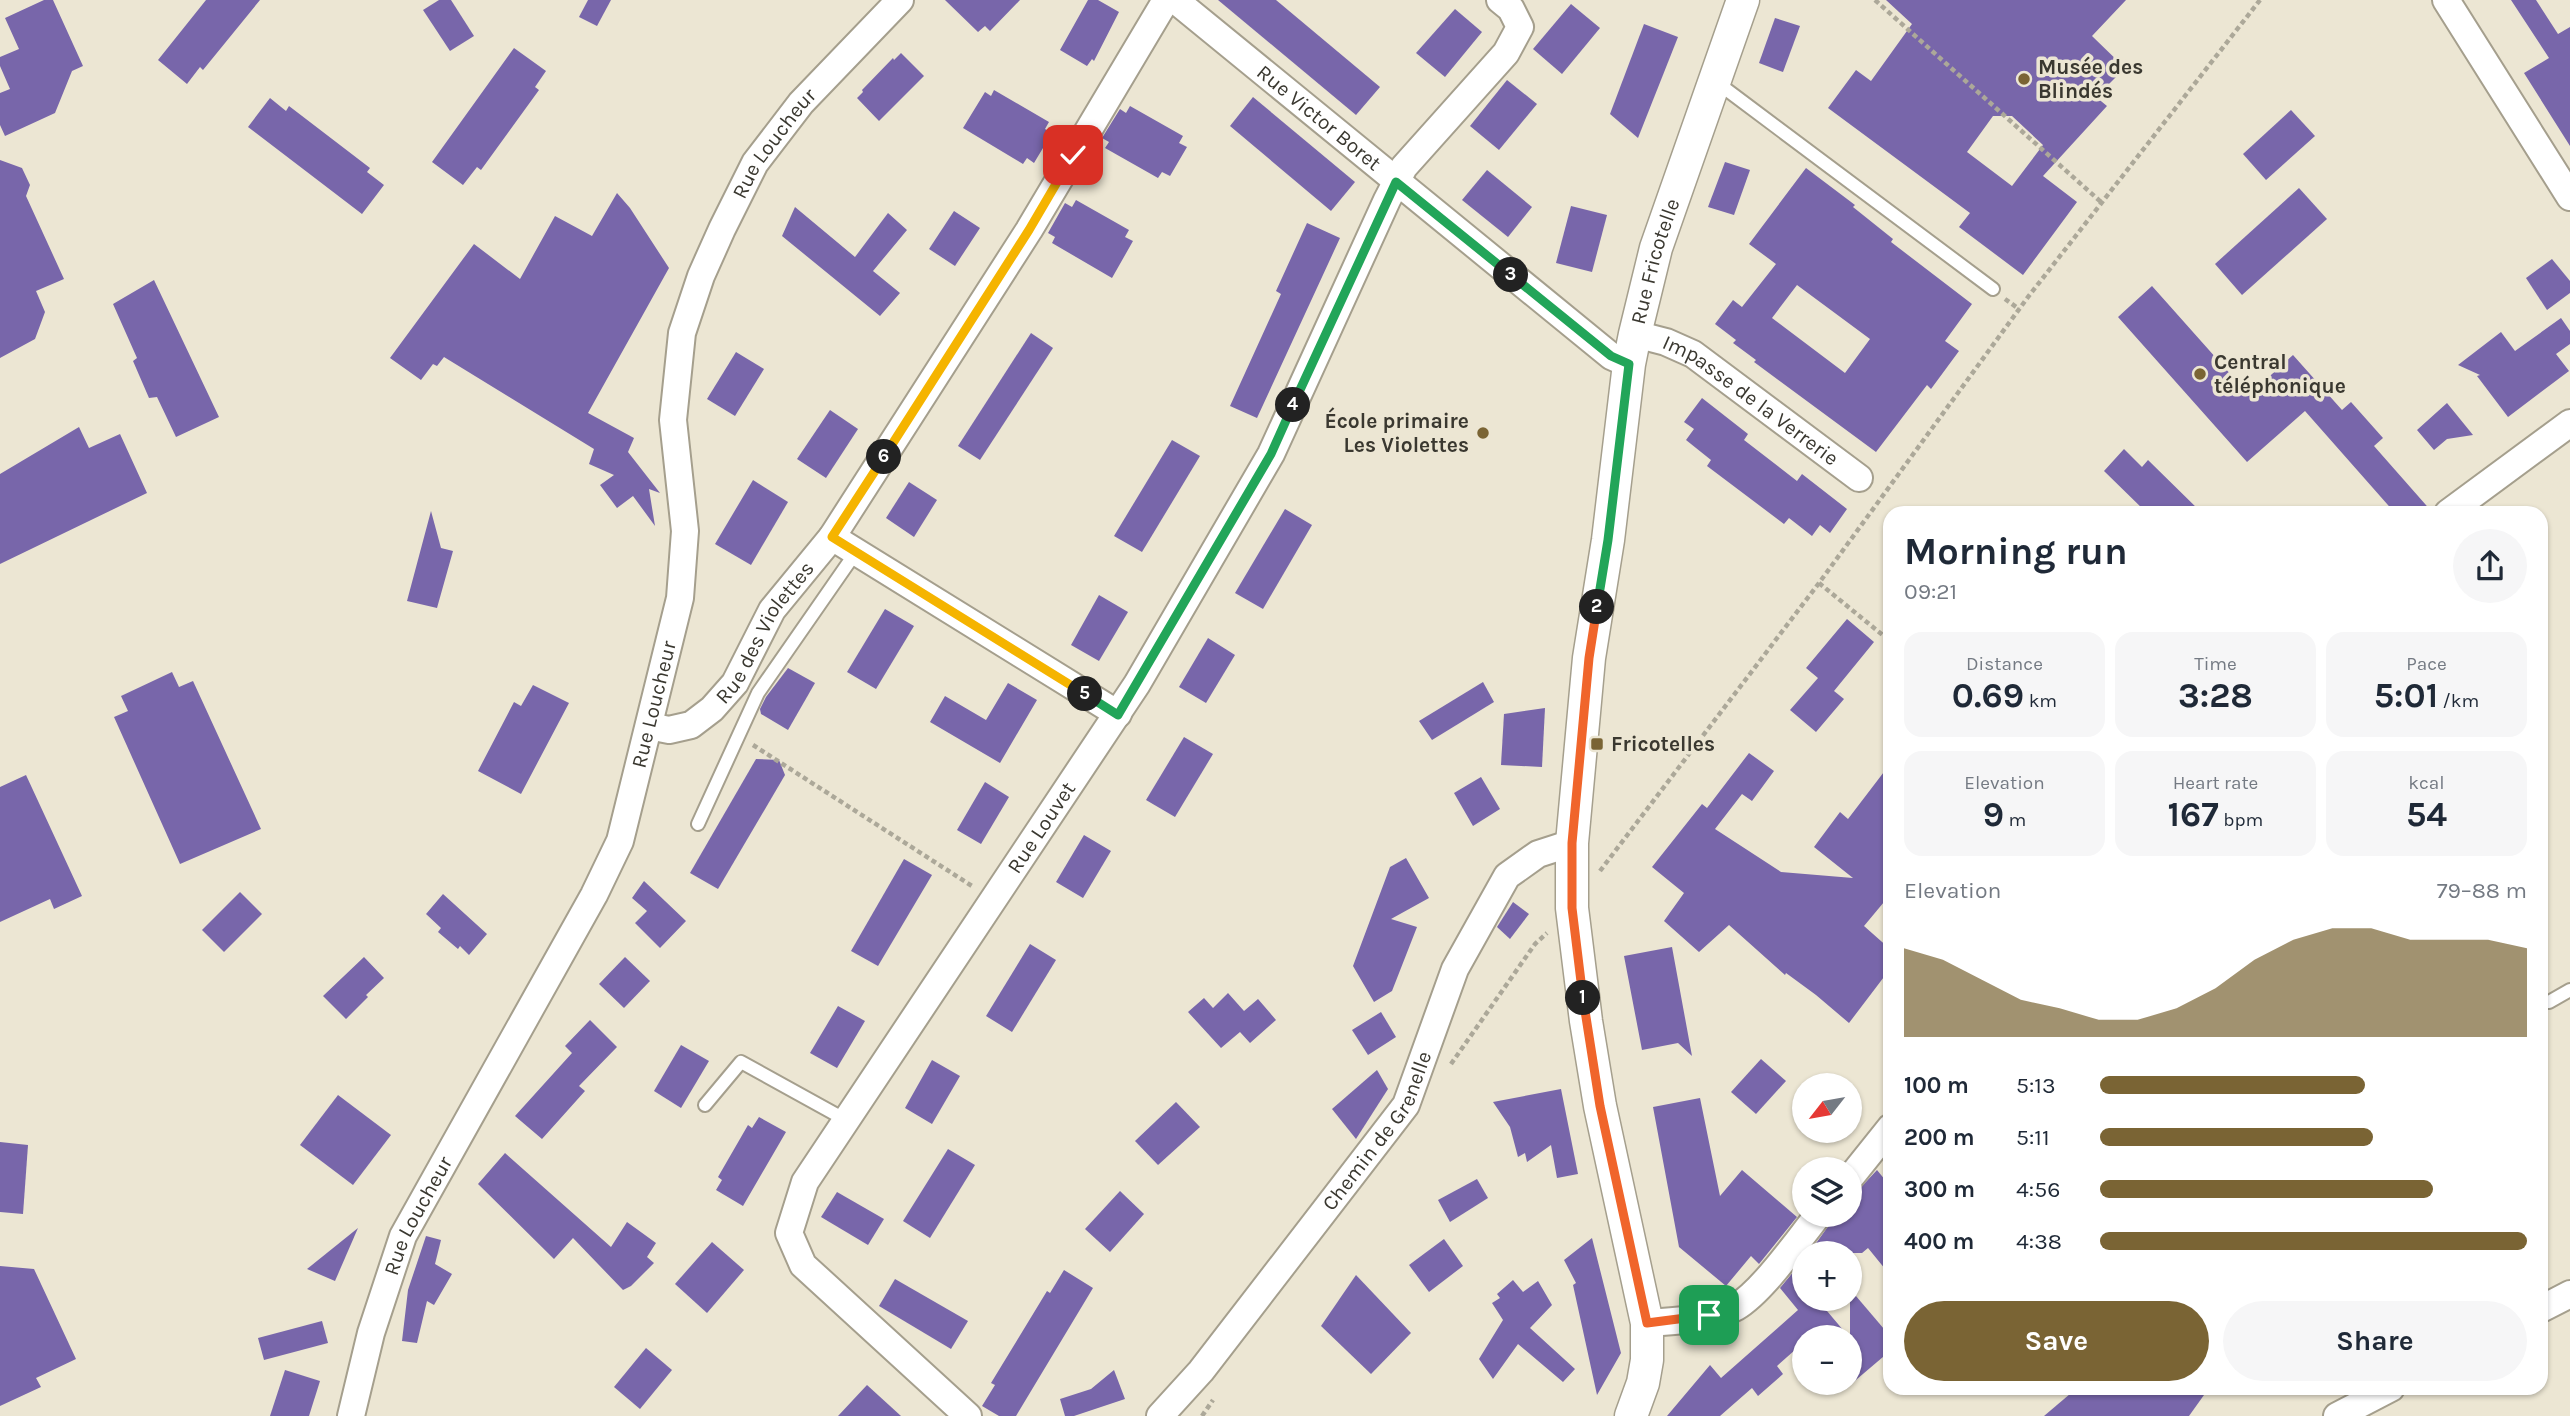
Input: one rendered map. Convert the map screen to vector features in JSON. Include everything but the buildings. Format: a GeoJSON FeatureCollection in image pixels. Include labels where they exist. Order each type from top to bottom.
{"type":"FeatureCollection","features":[{"type":"Feature","properties":{"kind":"street","name":"Rue Loucheur"},"geometry":{"type":"LineString","coordinates":[[351,1416],[372,1333],[403,1236],[594,895],[620,841],[680,598],[685,531],[673,419],[682,333],[701,276],[755,163],[801,103],[900,0]]}},
{"type":"Feature","properties":{"kind":"street","name":"Rue des Violettes"},"geometry":{"type":"LineString","coordinates":[[649,726],[669,730],[691,726],[712,709],[735,683],[772,610],[832,537],[1029,230],[1166,0]]}},
{"type":"Feature","properties":{"kind":"street","name":"Rue Victor Boret"},"geometry":{"type":"LineString","coordinates":[[1175,0],[1611,356],[1632,349]]}},
{"type":"Feature","properties":{"kind":"street","name":"Rue Louvet"},"geometry":{"type":"LineString","coordinates":[[968,1416],[803,1265],[789,1233],[805,1182],[1118,715],[1271,454],[1404,167],[1506,53],[1511,44],[1520,27],[1511,9],[1500,0]]}},
{"type":"Feature","properties":{"kind":"street","name":"Rue Fricotelle"},"geometry":{"type":"LineString","coordinates":[[1631,1416],[1643,1383],[1647,1360],[1647,1323],[1600,1106],[1586,1021],[1572,908],[1572,843],[1589,658],[1608,540],[1632,349],[1656,248],[1743,0]]}},
{"type":"Feature","properties":{"kind":"street"},"geometry":{"type":"LineString","coordinates":[[2446,0],[2570,197]]}},
{"type":"Feature","properties":{"kind":"street","name":"Impasse de la Verrerie"},"geometry":{"type":"LineString","coordinates":[[1632,349],[1666,342],[1693,354],[1859,478]]}},
{"type":"Feature","properties":{"kind":"street"},"geometry":{"type":"LineString","coordinates":[[2458,506],[2570,424]]}},
{"type":"Feature","properties":{"kind":"street"},"geometry":{"type":"LineString","coordinates":[[832,537],[1118,715]]}},
{"type":"Feature","properties":{"kind":"street","name":"Chemin de Grenelle"},"geometry":{"type":"LineString","coordinates":[[1160,1416],[1201,1371],[1406,1105],[1455,969],[1507,876],[1538,854],[1572,843]]}},
{"type":"Feature","properties":{"kind":"street"},"geometry":{"type":"LineString","coordinates":[[1862,1163],[1883,1137]]}},
{"type":"Feature","properties":{"kind":"street"},"geometry":{"type":"LineString","coordinates":[[1647,1323],[1709,1315],[1735,1308],[1754,1293],[1808,1227]]}},
{"type":"Feature","properties":{"kind":"street"},"geometry":{"type":"LineString","coordinates":[[2548,1305],[2570,1294]]}},
{"type":"Feature","properties":{"kind":"street"},"geometry":{"type":"LineString","coordinates":[[2337,1416],[2377,1395]]}},
{"type":"Feature","properties":{"kind":"lane"},"geometry":{"type":"LineString","coordinates":[[1715,80],[1993,289]]}},
{"type":"Feature","properties":{"kind":"lane"},"geometry":{"type":"LineString","coordinates":[[698,824],[758,693],[856,552]]}},
{"type":"Feature","properties":{"kind":"lane"},"geometry":{"type":"LineString","coordinates":[[2549,1002],[2570,990]]}},
{"type":"Feature","properties":{"kind":"lane"},"geometry":{"type":"LineString","coordinates":[[705,1105],[741,1062],[846,1120]]}},
{"type":"Feature","properties":{"kind":"path"},"geometry":{"type":"LineString","coordinates":[[1875,0],[2101,202]]}},
{"type":"Feature","properties":{"kind":"path"},"geometry":{"type":"LineString","coordinates":[[1599,872],[1819,583],[2019,309],[2260,0]]}},
{"type":"Feature","properties":{"kind":"path"},"geometry":{"type":"LineString","coordinates":[[1819,583],[1883,635]]}},
{"type":"Feature","properties":{"kind":"path"},"geometry":{"type":"LineString","coordinates":[[738,736],[993,900]]}},
{"type":"Feature","properties":{"kind":"path"},"geometry":{"type":"LineString","coordinates":[[1448,1068],[1535,944],[1572,908]]}},
{"type":"Feature","properties":{"kind":"path"},"geometry":{"type":"LineString","coordinates":[[1202,1416],[1217,1394]]}},
{"type":"Feature","properties":{"kind":"place","name":"Musée des Blindés"},"geometry":{"type":"Point","coordinates":[2024,79]}},
{"type":"Feature","properties":{"kind":"place","name":"Central téléphonique"},"geometry":{"type":"Point","coordinates":[2200,374]}},
{"type":"Feature","properties":{"kind":"place","name":"École primaire Les Violettes"},"geometry":{"type":"Point","coordinates":[1483,433]}},
{"type":"Feature","properties":{"kind":"place","name":"Fricotelles"},"geometry":{"type":"Point","coordinates":[1597,744]}},
{"type":"Feature","properties":{"kind":"route"},"geometry":{"type":"LineString","coordinates":[[1073,155],[1029,230],[832,537],[1118,715],[1271,454],[1396,182],[1611,356],[1629,364],[1608,540],[1589,658],[1572,843],[1572,908],[1600,1106],[1647,1323],[1709,1315]]}}]}
